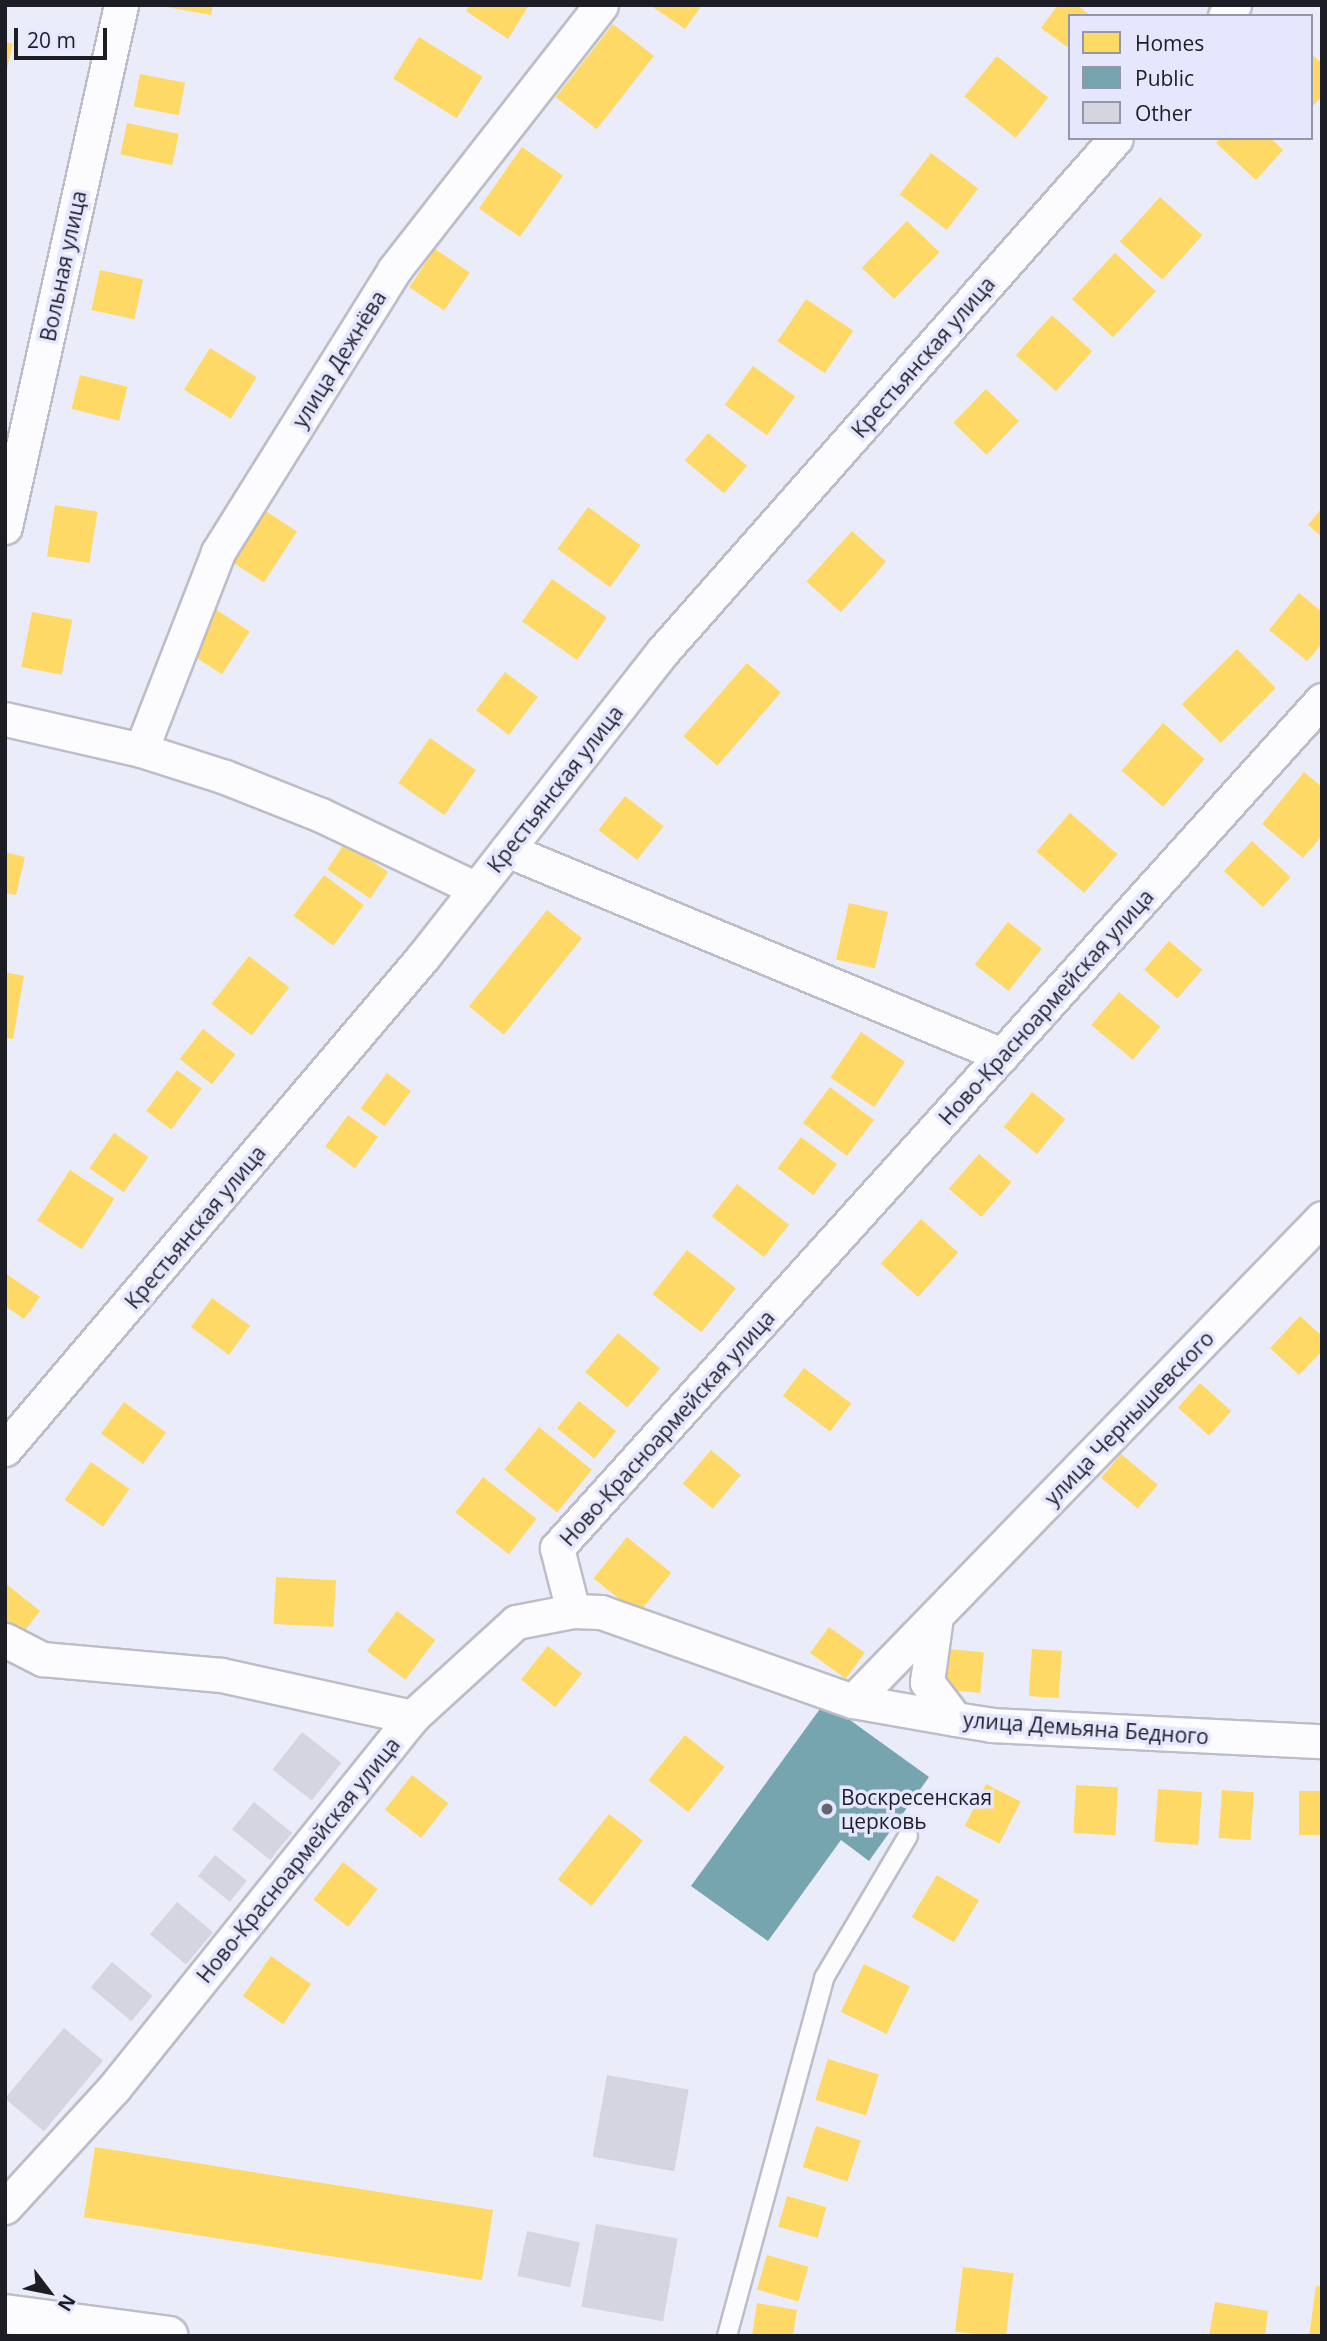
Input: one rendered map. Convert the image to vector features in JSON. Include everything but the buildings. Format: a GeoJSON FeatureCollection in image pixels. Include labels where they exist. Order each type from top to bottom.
{"type":"FeatureCollection","features":[{"type":"Feature","properties":{"kind":"street","name":"Вольная улица"},"geometry":{"type":"LineString","coordinates":[[5,527],[121,5]]}},
{"type":"Feature","properties":{"kind":"street","name":"улица Дежнёва"},"geometry":{"type":"LineString","coordinates":[[141,750],[218,552],[394,270],[601,5]]}},
{"type":"Feature","properties":{"kind":"street","name":"Крестьянская улица"},"geometry":{"type":"LineString","coordinates":[[5,1448],[476,889],[663,652],[1114,140]]}},
{"type":"Feature","properties":{"kind":"street","name":"Ново-Красноармейская улица"},"geometry":{"type":"LineString","coordinates":[[5,2207],[114,2088],[412,1717],[516,1622],[573,1611],[557,1548],[1322,700]]}},
{"type":"Feature","properties":{"kind":"street"},"geometry":{"type":"LineString","coordinates":[[5,719],[141,750],[321,815],[476,889]]}},
{"type":"Feature","properties":{"kind":"street"},"geometry":{"type":"LineString","coordinates":[[507,850],[1002,1055]]}},
{"type":"Feature","properties":{"kind":"street","name":"улица Чернышевского"},"geometry":{"type":"LineString","coordinates":[[853,1701],[1322,1218]]}},
{"type":"Feature","properties":{"kind":"street","name":"улица Демьяна Бедного"},"geometry":{"type":"LineString","coordinates":[[573,1611],[601,1612],[853,1701],[955,1719],[991,1725],[1322,1741]]}},
{"type":"Feature","properties":{"kind":"street"},"geometry":{"type":"LineString","coordinates":[[936,1617],[926,1682],[955,1719]]}},
{"type":"Feature","properties":{"kind":"street"},"geometry":{"type":"LineString","coordinates":[[5,1640],[42,1659],[221,1675],[412,1717]]}},
{"type":"Feature","properties":{"kind":"street"},"geometry":{"type":"LineString","coordinates":[[5,2314],[169,2336]]}},
{"type":"Feature","properties":{"kind":"lane"},"geometry":{"type":"LineString","coordinates":[[727,2336],[824,1978],[908,1836]]}},
{"type":"Feature","properties":{"kind":"place","name":"Воскресенская церковь"},"geometry":{"type":"Point","coordinates":[827,1809]}}]}
